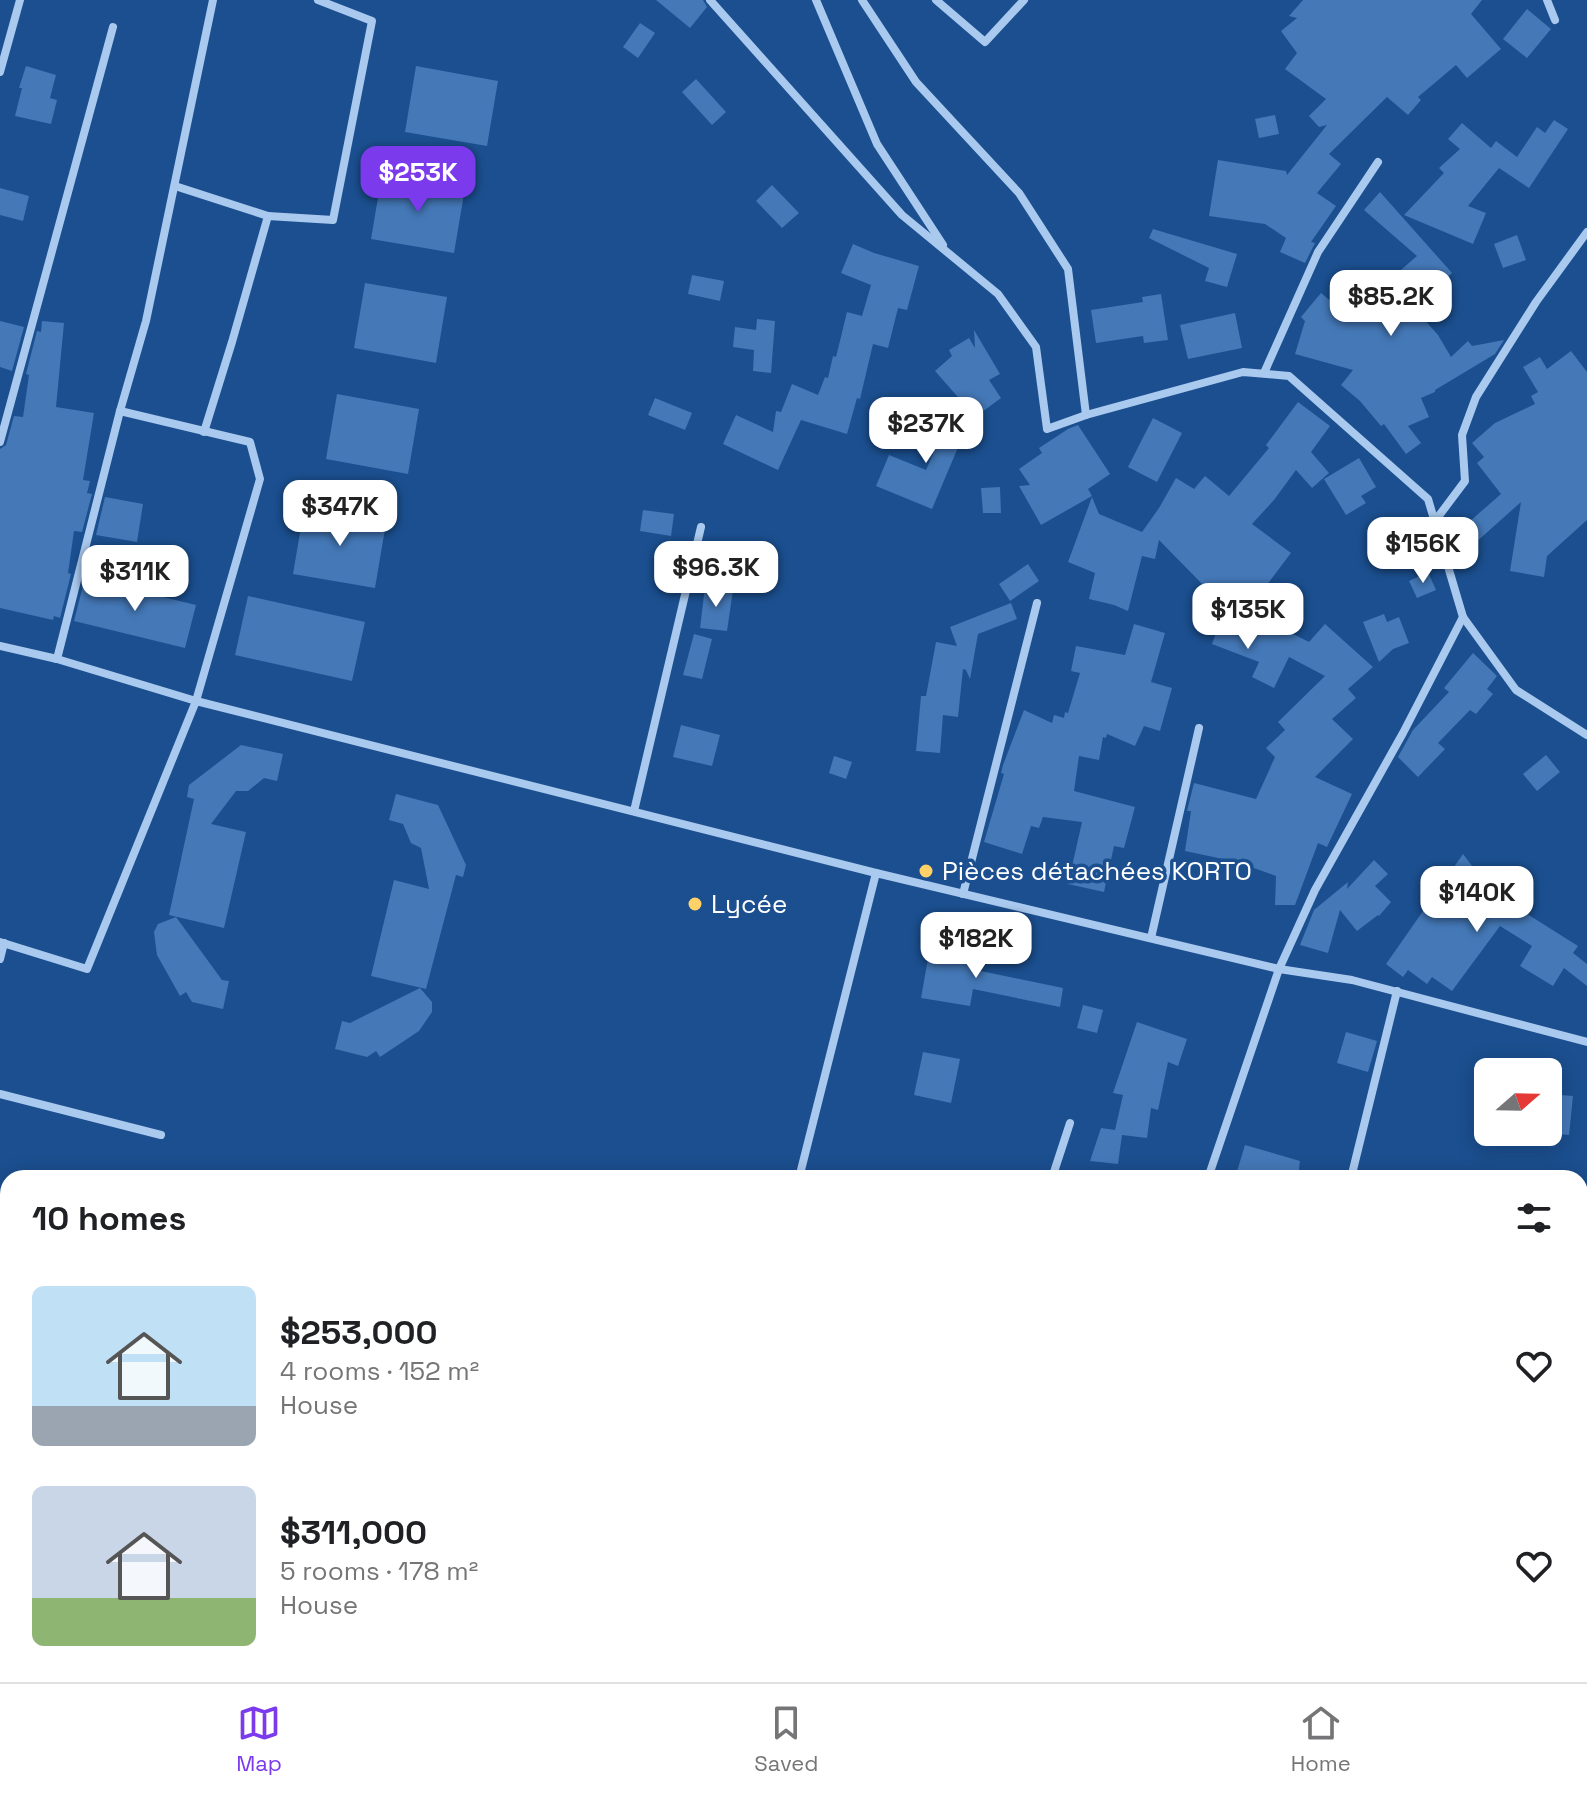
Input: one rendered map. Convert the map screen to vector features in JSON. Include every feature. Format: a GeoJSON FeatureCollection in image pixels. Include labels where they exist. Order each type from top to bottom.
{"type":"FeatureCollection","features":[{"type":"Feature","properties":{"kind":"street"},"geometry":{"type":"LineString","coordinates":[[0,72],[20,0]]}},
{"type":"Feature","properties":{"kind":"street"},"geometry":{"type":"LineString","coordinates":[[57,659],[146,321],[213,0]]}},
{"type":"Feature","properties":{"kind":"street"},"geometry":{"type":"LineString","coordinates":[[175,186],[268,216],[333,220],[372,21],[318,0]]}},
{"type":"Feature","properties":{"kind":"street"},"geometry":{"type":"LineString","coordinates":[[710,0],[902,215],[998,294],[1036,347],[1047,429],[1086,415],[1243,372],[1289,376],[1428,499],[1463,617],[1516,690],[1587,735]]}},
{"type":"Feature","properties":{"kind":"street"},"geometry":{"type":"LineString","coordinates":[[816,0],[877,144],[947,253]]}},
{"type":"Feature","properties":{"kind":"street"},"geometry":{"type":"LineString","coordinates":[[862,0],[916,82],[1019,193],[1068,269],[1086,415]]}},
{"type":"Feature","properties":{"kind":"street"},"geometry":{"type":"LineString","coordinates":[[936,0],[985,42],[1024,0]]}},
{"type":"Feature","properties":{"kind":"street"},"geometry":{"type":"LineString","coordinates":[[1547,0],[1555,20]]}},
{"type":"Feature","properties":{"kind":"street"},"geometry":{"type":"LineString","coordinates":[[0,442],[113,27]]}},
{"type":"Feature","properties":{"kind":"street"},"geometry":{"type":"LineString","coordinates":[[1264,373],[1318,252],[1378,162]]}},
{"type":"Feature","properties":{"kind":"street"},"geometry":{"type":"LineString","coordinates":[[204,432],[268,216]]}},
{"type":"Feature","properties":{"kind":"street"},"geometry":{"type":"LineString","coordinates":[[1435,521],[1465,481],[1462,435],[1476,397],[1536,302],[1587,232]]}},
{"type":"Feature","properties":{"kind":"street"},"geometry":{"type":"LineString","coordinates":[[0,959],[2,942],[87,969],[196,701],[260,479],[250,442],[120,411]]}},
{"type":"Feature","properties":{"kind":"street"},"geometry":{"type":"LineString","coordinates":[[634,811],[701,527]]}},
{"type":"Feature","properties":{"kind":"street"},"geometry":{"type":"LineString","coordinates":[[963,894],[1037,603]]}},
{"type":"Feature","properties":{"kind":"street"},"geometry":{"type":"LineString","coordinates":[[1211,1170],[1279,969],[1315,890],[1403,733],[1463,617]]}},
{"type":"Feature","properties":{"kind":"street"},"geometry":{"type":"LineString","coordinates":[[0,646],[57,659],[196,701],[876,873],[1279,969],[1352,980],[1587,1042]]}},
{"type":"Feature","properties":{"kind":"street"},"geometry":{"type":"LineString","coordinates":[[1151,938],[1199,728]]}},
{"type":"Feature","properties":{"kind":"street"},"geometry":{"type":"LineString","coordinates":[[801,1170],[876,873]]}},
{"type":"Feature","properties":{"kind":"street"},"geometry":{"type":"LineString","coordinates":[[1353,1170],[1397,991]]}},
{"type":"Feature","properties":{"kind":"street"},"geometry":{"type":"LineString","coordinates":[[0,1094],[161,1135]]}},
{"type":"Feature","properties":{"kind":"street"},"geometry":{"type":"LineString","coordinates":[[1055,1170],[1070,1123]]}},
{"type":"Feature","properties":{"kind":"building"},"geometry":{"type":"Polygon","coordinates":[[[656,0],[703,0],[707,7],[690,28],[656,0]]]}},
{"type":"Feature","properties":{"kind":"building"},"geometry":{"type":"Polygon","coordinates":[[[1303,0],[1482,0],[1471,14],[1501,49],[1467,78],[1456,65],[1418,97],[1421,100],[1408,115],[1387,97],[1329,154],[1341,164],[1317,193],[1336,206],[1311,242],[1315,243],[1305,263],[1280,252],[1286,238],[1265,224],[1209,216],[1218,160],[1286,171],[1287,175],[1327,125],[1319,127],[1309,116],[1326,99],[1285,69],[1297,53],[1281,31],[1297,18],[1289,16],[1303,0]]]}},
{"type":"Feature","properties":{"kind":"building"},"geometry":{"type":"Polygon","coordinates":[[[1527,9],[1551,29],[1527,58],[1503,39],[1527,9]]]}},
{"type":"Feature","properties":{"kind":"building"},"geometry":{"type":"Polygon","coordinates":[[[640,23],[655,33],[638,58],[623,47],[640,23]]]}},
{"type":"Feature","properties":{"kind":"building"},"geometry":{"type":"Polygon","coordinates":[[[26,66],[56,75],[50,98],[57,100],[51,124],[15,116],[26,66]]]}},
{"type":"Feature","properties":{"kind":"building"},"geometry":{"type":"Polygon","coordinates":[[[416,66],[498,81],[487,146],[405,132],[416,66]]]}},
{"type":"Feature","properties":{"kind":"building"},"geometry":{"type":"Polygon","coordinates":[[[696,79],[726,112],[712,125],[682,92],[696,79]]]}},
{"type":"Feature","properties":{"kind":"building"},"geometry":{"type":"Polygon","coordinates":[[[1275,115],[1279,134],[1259,138],[1255,119],[1275,115]]]}},
{"type":"Feature","properties":{"kind":"building"},"geometry":{"type":"Polygon","coordinates":[[[1554,120],[1568,129],[1529,188],[1499,168],[1468,206],[1486,213],[1473,244],[1404,215],[1444,173],[1439,168],[1460,149],[1448,139],[1462,123],[1491,148],[1496,141],[1517,157],[1537,127],[1545,133],[1554,120]]]}},
{"type":"Feature","properties":{"kind":"building"},"geometry":{"type":"Polygon","coordinates":[[[382,174],[465,188],[454,253],[371,239],[382,174]]]}},
{"type":"Feature","properties":{"kind":"building"},"geometry":{"type":"Polygon","coordinates":[[[772,185],[799,213],[782,228],[756,201],[772,185]]]}},
{"type":"Feature","properties":{"kind":"building"},"geometry":{"type":"Polygon","coordinates":[[[0,188],[29,196],[23,221],[0,215],[0,188]]]}},
{"type":"Feature","properties":{"kind":"building"},"geometry":{"type":"Polygon","coordinates":[[[1380,192],[1452,273],[1414,308],[1438,335],[1451,357],[1468,341],[1472,346],[1504,340],[1495,354],[1421,398],[1429,417],[1408,426],[1421,443],[1406,454],[1384,424],[1381,426],[1360,401],[1341,385],[1353,370],[1295,354],[1305,321],[1301,317],[1321,293],[1344,312],[1375,285],[1379,289],[1417,256],[1364,210],[1380,192]]]}},
{"type":"Feature","properties":{"kind":"building"},"geometry":{"type":"Polygon","coordinates":[[[1153,229],[1237,254],[1227,287],[1205,281],[1209,268],[1149,238],[1153,229]]]}},
{"type":"Feature","properties":{"kind":"building"},"geometry":{"type":"Polygon","coordinates":[[[1517,235],[1526,260],[1503,268],[1494,244],[1517,235]]]}},
{"type":"Feature","properties":{"kind":"building"},"geometry":{"type":"Polygon","coordinates":[[[853,244],[919,266],[907,310],[898,308],[888,348],[873,344],[860,399],[857,398],[847,434],[801,420],[778,470],[723,444],[736,415],[773,432],[776,411],[781,412],[792,384],[818,395],[825,377],[828,378],[833,356],[836,357],[847,312],[862,316],[871,285],[841,273],[853,244]]]}},
{"type":"Feature","properties":{"kind":"building"},"geometry":{"type":"Polygon","coordinates":[[[692,275],[724,281],[720,301],[688,294],[692,275]]]}},
{"type":"Feature","properties":{"kind":"building"},"geometry":{"type":"Polygon","coordinates":[[[365,283],[447,297],[436,363],[354,348],[365,283]]]}},
{"type":"Feature","properties":{"kind":"building"},"geometry":{"type":"Polygon","coordinates":[[[1161,294],[1168,340],[1144,343],[1143,336],[1096,343],[1091,310],[1143,302],[1142,297],[1161,294]]]}},
{"type":"Feature","properties":{"kind":"building"},"geometry":{"type":"Polygon","coordinates":[[[1235,313],[1242,348],[1188,359],[1180,325],[1235,313]]]}},
{"type":"Feature","properties":{"kind":"building"},"geometry":{"type":"Polygon","coordinates":[[[757,319],[775,321],[771,373],[753,371],[754,350],[733,347],[735,327],[756,330],[757,319]]]}},
{"type":"Feature","properties":{"kind":"building"},"geometry":{"type":"Polygon","coordinates":[[[0,321],[24,327],[12,371],[0,367],[0,321]]]}},
{"type":"Feature","properties":{"kind":"building"},"geometry":{"type":"Polygon","coordinates":[[[42,321],[64,323],[56,407],[94,413],[83,480],[90,481],[87,493],[92,494],[82,532],[74,531],[68,573],[71,574],[60,618],[54,616],[53,620],[0,608],[0,449],[6,445],[14,416],[23,417],[29,375],[26,374],[42,321]]]}},
{"type":"Feature","properties":{"kind":"building"},"geometry":{"type":"Polygon","coordinates":[[[974,330],[1000,374],[989,380],[1001,398],[978,415],[977,401],[972,413],[935,371],[952,356],[949,350],[969,338],[975,348],[974,330]]]}},
{"type":"Feature","properties":{"kind":"building"},"geometry":{"type":"Polygon","coordinates":[[[1571,351],[1587,372],[1587,520],[1547,556],[1544,577],[1510,571],[1521,502],[1474,544],[1461,529],[1501,494],[1477,463],[1484,457],[1472,443],[1495,423],[1535,404],[1531,396],[1538,392],[1523,367],[1540,357],[1547,369],[1571,351]]]}},
{"type":"Feature","properties":{"kind":"building"},"geometry":{"type":"Polygon","coordinates":[[[337,394],[419,409],[408,474],[326,459],[337,394]]]}},
{"type":"Feature","properties":{"kind":"building"},"geometry":{"type":"Polygon","coordinates":[[[655,398],[692,413],[685,430],[648,415],[655,398]]]}},
{"type":"Feature","properties":{"kind":"building"},"geometry":{"type":"Polygon","coordinates":[[[1298,402],[1330,426],[1311,452],[1329,473],[1312,488],[1296,470],[1252,524],[1291,553],[1257,598],[1277,604],[1271,623],[1309,642],[1325,624],[1373,667],[1348,689],[1356,698],[1332,719],[1353,739],[1315,777],[1352,794],[1327,847],[1318,843],[1295,905],[1275,905],[1276,876],[1237,862],[1185,851],[1191,811],[1187,811],[1194,783],[1256,799],[1275,757],[1266,748],[1285,730],[1278,722],[1325,676],[1289,657],[1274,688],[1252,677],[1259,662],[1212,644],[1219,624],[1197,616],[1206,588],[1159,540],[1155,559],[1142,556],[1128,611],[1089,599],[1095,573],[1068,562],[1092,497],[1099,514],[1142,532],[1176,478],[1194,489],[1205,476],[1229,496],[1269,448],[1266,445],[1298,402]]]}},
{"type":"Feature","properties":{"kind":"building"},"geometry":{"type":"Polygon","coordinates":[[[937,410],[970,419],[932,509],[876,486],[889,455],[926,470],[942,434],[932,431],[937,410]]]}},
{"type":"Feature","properties":{"kind":"building"},"geometry":{"type":"Polygon","coordinates":[[[1153,418],[1182,433],[1157,482],[1128,467],[1153,418]]]}},
{"type":"Feature","properties":{"kind":"building"},"geometry":{"type":"Polygon","coordinates":[[[1078,425],[1110,474],[1088,489],[1092,496],[1041,525],[1019,486],[1030,485],[1019,469],[1042,453],[1039,448],[1078,425]]]}},
{"type":"Feature","properties":{"kind":"building"},"geometry":{"type":"Polygon","coordinates":[[[1359,458],[1376,487],[1361,496],[1366,503],[1346,515],[1324,479],[1359,458]]]}},
{"type":"Feature","properties":{"kind":"building"},"geometry":{"type":"Polygon","coordinates":[[[1000,487],[1001,513],[983,513],[981,488],[1000,487]]]}},
{"type":"Feature","properties":{"kind":"building"},"geometry":{"type":"Polygon","coordinates":[[[105,497],[143,504],[137,542],[96,535],[105,497]]]}},
{"type":"Feature","properties":{"kind":"building"},"geometry":{"type":"Polygon","coordinates":[[[304,509],[386,523],[375,588],[293,574],[304,509]]]}},
{"type":"Feature","properties":{"kind":"building"},"geometry":{"type":"Polygon","coordinates":[[[643,510],[674,514],[671,536],[640,531],[643,510]]]}},
{"type":"Feature","properties":{"kind":"building"},"geometry":{"type":"Polygon","coordinates":[[[1028,564],[1039,581],[1010,601],[999,584],[1028,564]]]}},
{"type":"Feature","properties":{"kind":"building"},"geometry":{"type":"Polygon","coordinates":[[[1428,572],[1436,590],[1417,598],[1409,581],[1428,572]]]}},
{"type":"Feature","properties":{"kind":"building"},"geometry":{"type":"Polygon","coordinates":[[[85,578],[196,605],[185,648],[74,621],[85,578]]]}},
{"type":"Feature","properties":{"kind":"building"},"geometry":{"type":"Polygon","coordinates":[[[705,587],[733,590],[727,631],[700,628],[705,587]]]}},
{"type":"Feature","properties":{"kind":"building"},"geometry":{"type":"Polygon","coordinates":[[[248,596],[365,622],[352,681],[235,655],[248,596]]]}},
{"type":"Feature","properties":{"kind":"building"},"geometry":{"type":"Polygon","coordinates":[[[1011,603],[1017,619],[978,634],[970,679],[963,669],[958,717],[943,715],[940,753],[916,751],[921,696],[926,696],[936,642],[957,646],[950,627],[1011,603]]]}},
{"type":"Feature","properties":{"kind":"building"},"geometry":{"type":"Polygon","coordinates":[[[1384,614],[1387,622],[1399,617],[1409,643],[1393,649],[1379,662],[1363,622],[1384,614]]]}},
{"type":"Feature","properties":{"kind":"building"},"geometry":{"type":"Polygon","coordinates":[[[1134,624],[1165,633],[1151,682],[1172,688],[1160,731],[1144,726],[1135,746],[1107,734],[1106,738],[1103,737],[1099,760],[1079,756],[1074,791],[1135,807],[1124,848],[1114,846],[1104,892],[1068,884],[1082,822],[1043,817],[1039,828],[1031,826],[1022,854],[984,842],[1004,774],[1001,773],[1003,765],[1024,710],[1052,723],[1054,715],[1064,718],[1080,673],[1071,671],[1076,646],[1125,655],[1134,624]]]}},
{"type":"Feature","properties":{"kind":"building"},"geometry":{"type":"Polygon","coordinates":[[[694,634],[712,639],[702,679],[683,675],[694,634]]]}},
{"type":"Feature","properties":{"kind":"building"},"geometry":{"type":"Polygon","coordinates":[[[1473,653],[1497,676],[1487,689],[1493,694],[1476,714],[1470,710],[1438,743],[1445,749],[1418,777],[1398,757],[1413,730],[1449,692],[1444,688],[1473,653]]]}},
{"type":"Feature","properties":{"kind":"building"},"geometry":{"type":"Polygon","coordinates":[[[681,725],[720,735],[712,766],[673,757],[681,725]]]}},
{"type":"Feature","properties":{"kind":"building"},"geometry":{"type":"Polygon","coordinates":[[[241,745],[283,754],[277,781],[264,778],[248,791],[236,791],[211,824],[246,832],[224,928],[169,915],[194,799],[187,797],[189,785],[241,745]]]}},
{"type":"Feature","properties":{"kind":"building"},"geometry":{"type":"Polygon","coordinates":[[[1546,755],[1560,772],[1537,791],[1523,774],[1546,755]]]}},
{"type":"Feature","properties":{"kind":"building"},"geometry":{"type":"Polygon","coordinates":[[[834,756],[852,762],[846,779],[829,773],[834,756]]]}},
{"type":"Feature","properties":{"kind":"building"},"geometry":{"type":"Polygon","coordinates":[[[396,794],[438,805],[466,865],[463,877],[456,875],[426,989],[371,976],[394,880],[429,889],[421,848],[411,843],[403,824],[389,820],[396,794]]]}},
{"type":"Feature","properties":{"kind":"building"},"geometry":{"type":"Polygon","coordinates":[[[1463,854],[1492,892],[1578,946],[1573,953],[1587,964],[1587,986],[1564,968],[1553,986],[1520,966],[1532,946],[1500,926],[1452,991],[1432,977],[1427,984],[1408,970],[1403,977],[1386,964],[1463,854]]]}},
{"type":"Feature","properties":{"kind":"building"},"geometry":{"type":"Polygon","coordinates":[[[1374,860],[1388,874],[1375,886],[1391,902],[1379,916],[1357,931],[1340,910],[1328,953],[1300,945],[1314,910],[1348,882],[1347,889],[1374,860]]]}},
{"type":"Feature","properties":{"kind":"building"},"geometry":{"type":"Polygon","coordinates":[[[176,917],[222,980],[229,981],[223,1009],[192,1002],[186,992],[180,996],[157,955],[154,932],[158,924],[176,917]]]}},
{"type":"Feature","properties":{"kind":"building"},"geometry":{"type":"Polygon","coordinates":[[[931,942],[979,951],[976,970],[1063,988],[1060,1007],[973,989],[970,1006],[921,998],[931,942]]]}},
{"type":"Feature","properties":{"kind":"building"},"geometry":{"type":"Polygon","coordinates":[[[420,988],[432,1002],[432,1012],[419,1031],[380,1057],[376,1051],[367,1057],[335,1049],[342,1021],[350,1023],[420,988]]]}},
{"type":"Feature","properties":{"kind":"building"},"geometry":{"type":"Polygon","coordinates":[[[1083,1005],[1103,1010],[1097,1033],[1077,1028],[1083,1005]]]}},
{"type":"Feature","properties":{"kind":"building"},"geometry":{"type":"Polygon","coordinates":[[[1137,1022],[1187,1039],[1178,1066],[1168,1062],[1158,1110],[1151,1108],[1147,1138],[1122,1135],[1118,1164],[1090,1161],[1101,1128],[1115,1130],[1123,1095],[1113,1093],[1137,1022]]]}},
{"type":"Feature","properties":{"kind":"building"},"geometry":{"type":"Polygon","coordinates":[[[1346,1032],[1377,1041],[1368,1072],[1337,1063],[1346,1032]]]}},
{"type":"Feature","properties":{"kind":"building"},"geometry":{"type":"Polygon","coordinates":[[[923,1052],[960,1059],[951,1103],[914,1095],[923,1052]]]}},
{"type":"Feature","properties":{"kind":"building"},"geometry":{"type":"Polygon","coordinates":[[[1562,1095],[1573,1096],[1569,1135],[1562,1134],[1562,1095]]]}},
{"type":"Feature","properties":{"kind":"building"},"geometry":{"type":"Polygon","coordinates":[[[1245,1145],[1300,1161],[1299,1170],[1237,1170],[1245,1145]]]}},
{"type":"Feature","properties":{"kind":"place","name":"Pièces détachées KORTO"},"geometry":{"type":"Point","coordinates":[926,871]}},
{"type":"Feature","properties":{"kind":"place","name":"Lycée"},"geometry":{"type":"Point","coordinates":[695,904]}}]}
